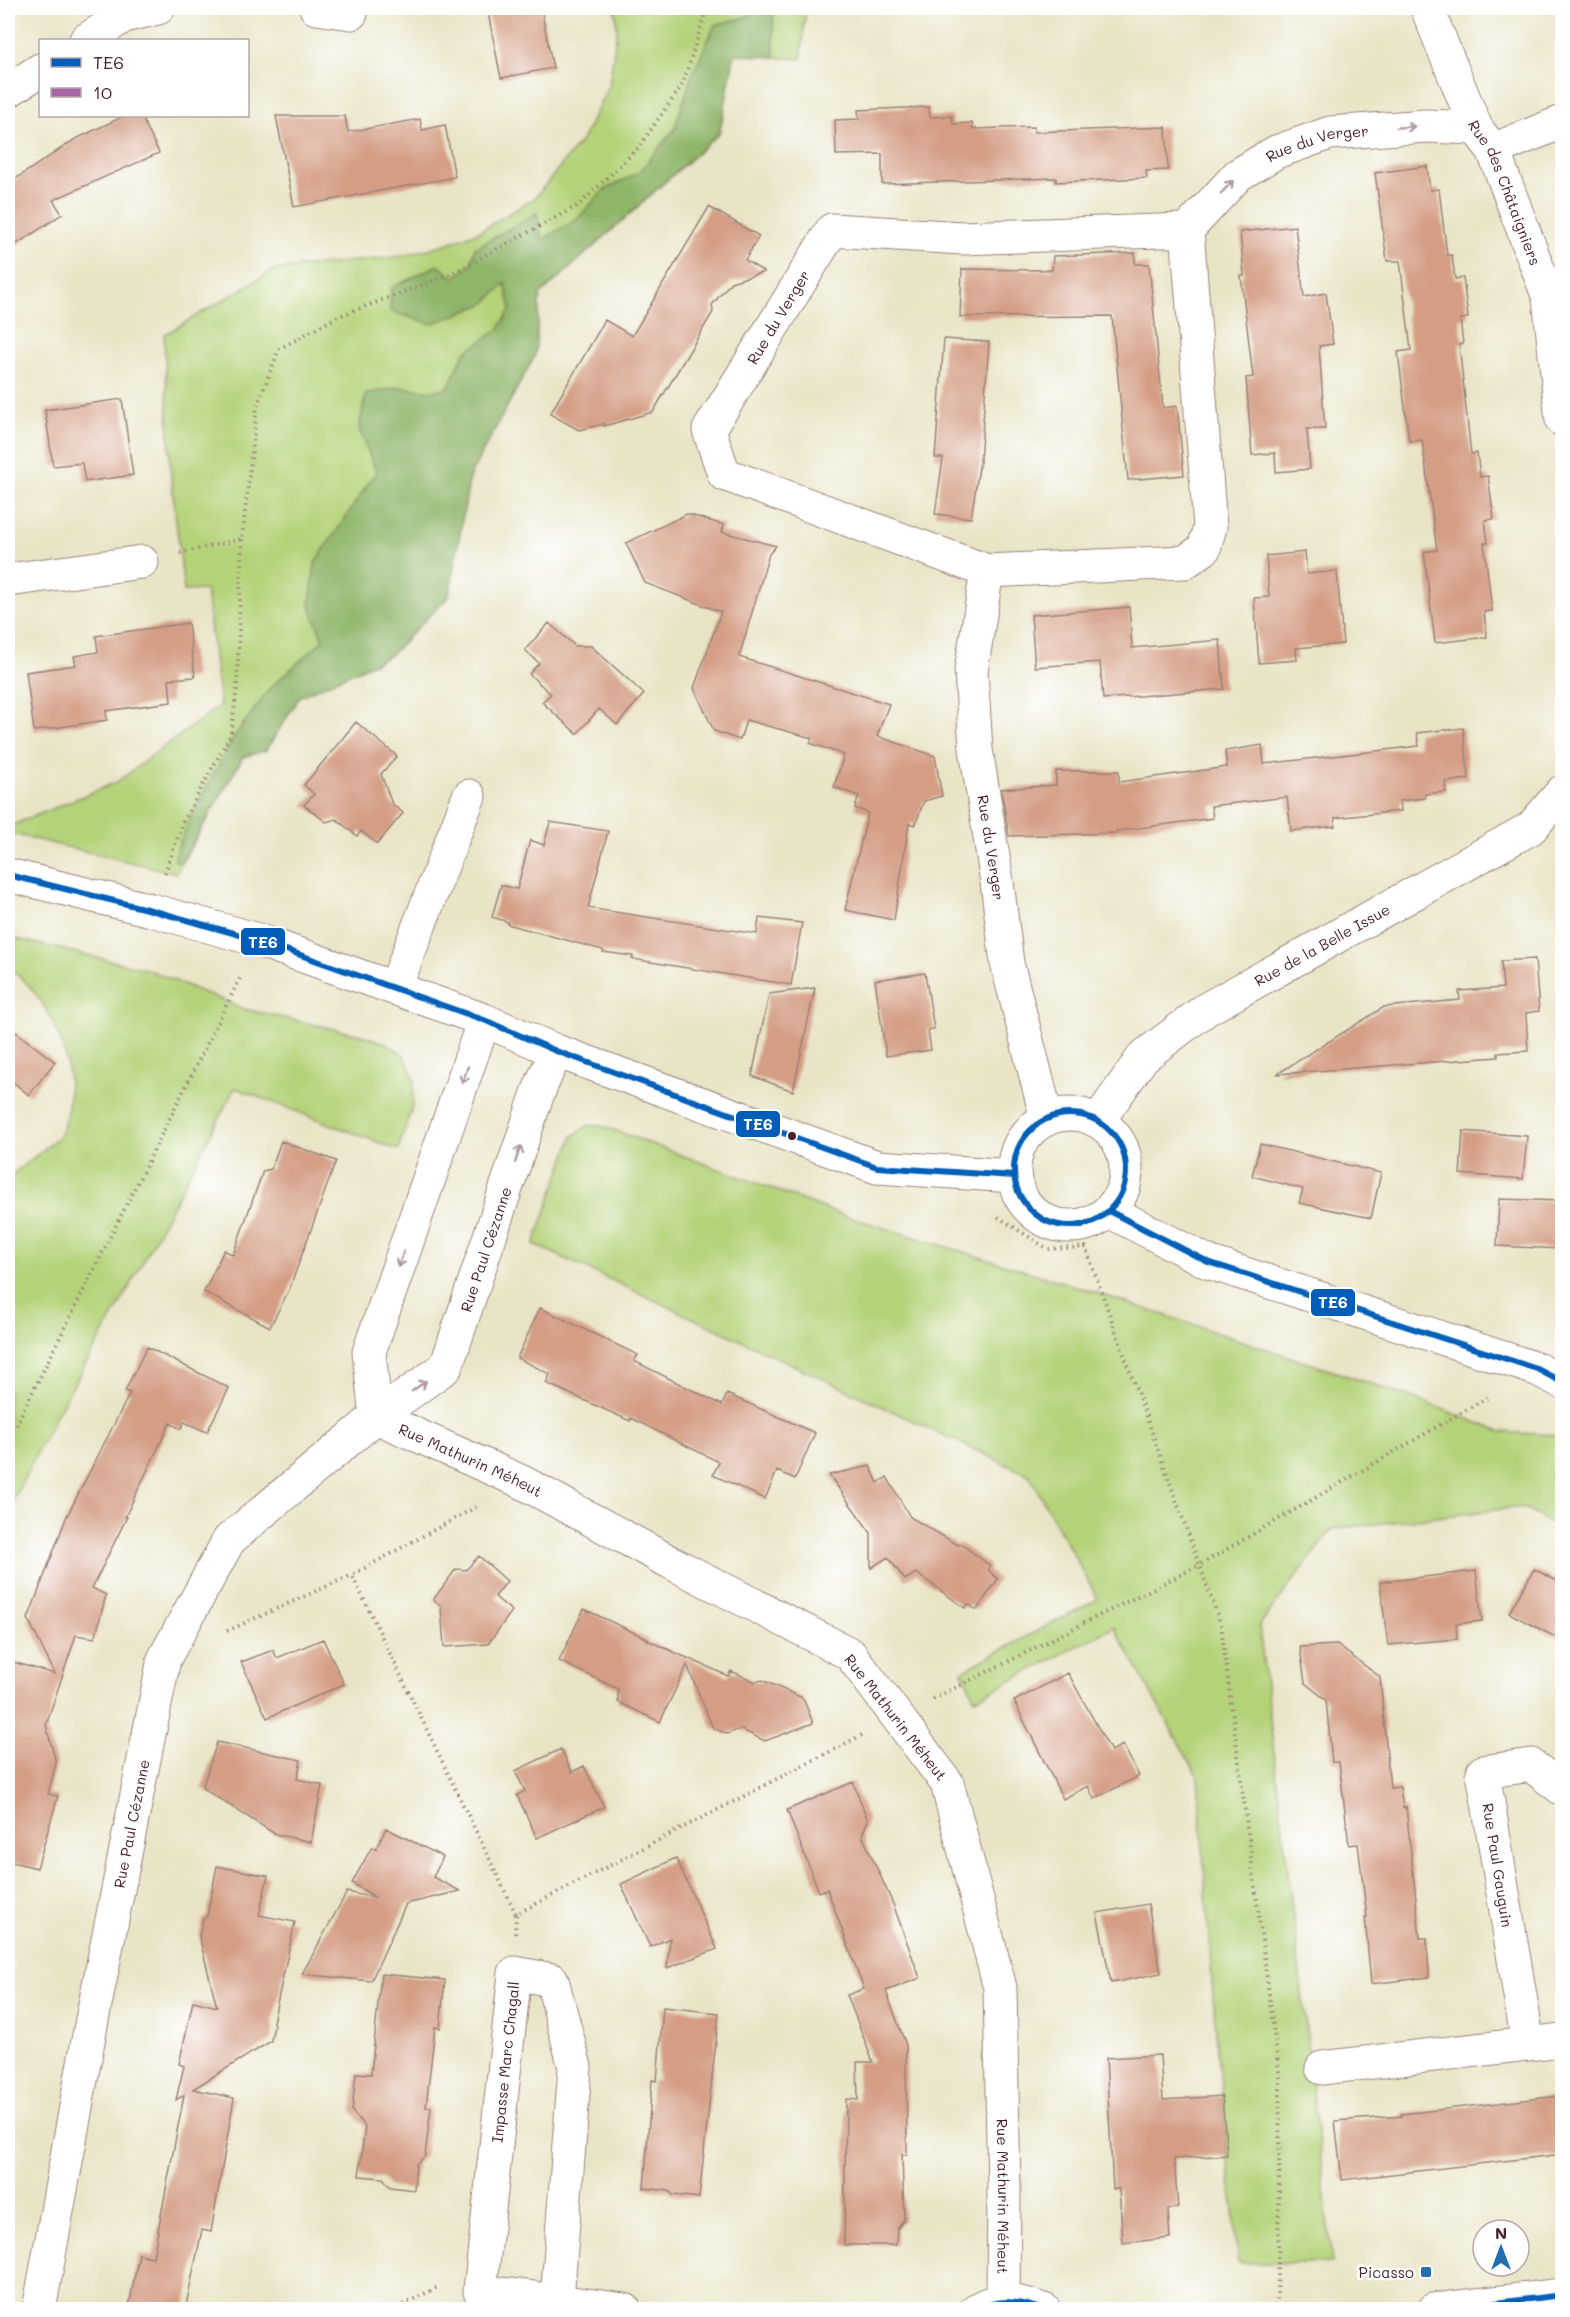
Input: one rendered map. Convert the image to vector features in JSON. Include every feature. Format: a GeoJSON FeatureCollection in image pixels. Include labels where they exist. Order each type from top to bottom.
{"type":"FeatureCollection","features":[{"type":"Feature","properties":{"kind":"street"},"geometry":{"type":"LineString","coordinates":[[88,39],[124,16],[158,8]]}},
{"type":"Feature","properties":{"kind":"street"},"geometry":{"type":"LineString","coordinates":[[316,8],[351,13]]}},
{"type":"Feature","properties":{"kind":"street","name":"Rue des Châtaigniers"},"geometry":{"type":"LineString","coordinates":[[1427,8],[1485,139],[1550,298],[1563,420]]}},
{"type":"Feature","properties":{"kind":"street"},"geometry":{"type":"LineString","coordinates":[[8,91],[39,71]]}},
{"type":"Feature","properties":{"kind":"street"},"geometry":{"type":"LineString","coordinates":[[1485,139],[1563,122]]}},
{"type":"Feature","properties":{"kind":"street","name":"Rue du Verger"},"geometry":{"type":"LineString","coordinates":[[1187,230],[1209,527],[1204,549],[1185,562],[987,571],[724,474],[709,430],[832,230],[962,238],[1187,230],[1238,175],[1276,152],[1330,133],[1426,126],[1485,139]]}},
{"type":"Feature","properties":{"kind":"street"},"geometry":{"type":"LineString","coordinates":[[8,580],[142,562]]}},
{"type":"Feature","properties":{"kind":"street","name":"Rue du Verger"},"geometry":{"type":"LineString","coordinates":[[987,571],[971,671],[976,749],[1007,963],[1047,1119]]}},
{"type":"Feature","properties":{"kind":"street","name":"Rue de la Belle Issue"},"geometry":{"type":"LineString","coordinates":[[1098,1121],[1143,1057],[1205,1010],[1531,828],[1563,792]]}},
{"type":"Feature","properties":{"kind":"street"},"geometry":{"type":"LineString","coordinates":[[395,988],[469,796]]}},
{"type":"Feature","properties":{"kind":"street"},"geometry":{"type":"LineString","coordinates":[[8,875],[151,910],[258,940],[484,1020],[556,1051],[877,1167],[1014,1176]]}},
{"type":"Feature","properties":{"kind":"street"},"geometry":{"type":"LineString","coordinates":[[376,1417],[369,1352],[484,1020]]}},
{"type":"Feature","properties":{"kind":"street","name":"Rue Paul Cézanne"},"geometry":{"type":"LineString","coordinates":[[39,2310],[90,2030],[164,1659],[230,1540],[376,1417],[446,1367],[538,1093],[556,1051]]}},
{"type":"Feature","properties":{"kind":"street"},"geometry":{"type":"LineString","coordinates":[[1064,1114],[1081,1115],[1098,1121],[1112,1132],[1121,1147],[1126,1164],[1126,1181],[1120,1198],[1109,1211],[1094,1221],[1077,1227],[1059,1226],[1043,1219],[1028,1208],[1019,1193],[1014,1176],[1015,1159],[1021,1142],[1032,1129],[1047,1119],[1064,1114]]}},
{"type":"Feature","properties":{"kind":"street"},"geometry":{"type":"LineString","coordinates":[[1109,1211],[1208,1262],[1550,1376]]}},
{"type":"Feature","properties":{"kind":"street","name":"Rue Mathurin Méheut"},"geometry":{"type":"LineString","coordinates":[[376,1417],[522,1482],[670,1562],[850,1654],[947,1783],[1000,1988],[1004,2192],[989,2305]]}},
{"type":"Feature","properties":{"kind":"street","name":"Rue Paul Gauguin"},"geometry":{"type":"LineString","coordinates":[[1528,2044],[1483,1772],[1531,1765],[1563,1789]]}},
{"type":"Feature","properties":{"kind":"street","name":"Impasse Marc Chagall"},"geometry":{"type":"LineString","coordinates":[[557,2300],[575,2067],[552,1980],[515,1973],[480,2291],[625,2310]]}},
{"type":"Feature","properties":{"kind":"street"},"geometry":{"type":"LineString","coordinates":[[1322,2068],[1563,2040]]}},
{"type":"Feature","properties":{"kind":"street"},"geometry":{"type":"LineString","coordinates":[[1434,2310],[1563,2295]]}},
{"type":"Feature","properties":{"kind":"street"},"geometry":{"type":"LineString","coordinates":[[989,2305],[1024,2302],[1044,2310]]}},
{"type":"Feature","properties":{"kind":"path"},"geometry":{"type":"LineString","coordinates":[[151,910],[183,822],[231,734],[237,688],[242,539],[256,406],[279,350],[337,317],[449,275],[579,205],[638,148],[683,84],[707,8]]}},
{"type":"Feature","properties":{"kind":"path"},"geometry":{"type":"LineString","coordinates":[[142,562],[242,539]]}},
{"type":"Feature","properties":{"kind":"path"},"geometry":{"type":"LineString","coordinates":[[8,1441],[258,940]]}},
{"type":"Feature","properties":{"kind":"path"},"geometry":{"type":"LineString","coordinates":[[1077,1227],[1221,1625],[1280,2079],[1276,2310]]}},
{"type":"Feature","properties":{"kind":"path"},"geometry":{"type":"LineString","coordinates":[[352,1575],[516,1914],[898,1717],[1200,1565],[1550,1376]]}},
{"type":"Feature","properties":{"kind":"path"},"geometry":{"type":"LineString","coordinates":[[226,1631],[352,1575],[522,1482]]}},
{"type":"Feature","properties":{"kind":"green space"},"geometry":{"type":"Polygon","coordinates":[[[615,8],[806,8],[801,59],[735,54],[719,133],[540,295],[535,355],[470,475],[449,596],[389,656],[300,696],[266,750],[243,757],[176,873],[8,833],[8,827],[117,782],[220,705],[206,590],[184,591],[171,475],[164,335],[274,270],[404,256],[480,231],[535,198],[583,138],[609,85],[617,30],[615,8]]]}},
{"type":"Feature","properties":{"kind":"green space"},"geometry":{"type":"Polygon","coordinates":[[[757,8],[773,8],[774,57],[735,54],[719,133],[540,295],[535,355],[470,475],[449,596],[389,656],[300,696],[266,750],[243,757],[181,863],[175,861],[176,852],[193,812],[234,737],[270,688],[323,640],[310,606],[315,563],[376,472],[359,428],[366,394],[398,387],[430,391],[447,389],[465,352],[498,330],[511,309],[505,284],[484,304],[431,324],[390,311],[391,288],[438,265],[454,278],[471,264],[475,248],[537,213],[542,240],[576,220],[604,190],[638,173],[674,130],[693,73],[715,25],[746,17],[757,8]]]}},
{"type":"Feature","properties":{"kind":"green space"},"geometry":{"type":"Polygon","coordinates":[[[8,937],[146,969],[244,1009],[361,1035],[386,1043],[404,1055],[414,1078],[413,1104],[398,1150],[235,1088],[118,1308],[56,1415],[8,1510],[8,1178],[60,1134],[66,1117],[69,1097],[65,1054],[58,1034],[37,996],[8,967],[8,937]]]}},
{"type":"Feature","properties":{"kind":"green space"},"geometry":{"type":"Polygon","coordinates":[[[589,1125],[606,1127],[842,1215],[1085,1289],[1411,1397],[1501,1432],[1553,1435],[1562,1440],[1562,1529],[1521,1507],[1332,1529],[1259,1626],[1332,2263],[1238,2263],[1214,2010],[1198,1777],[1114,1627],[975,1699],[962,1671],[1098,1599],[1029,1475],[534,1244],[573,1136],[589,1125]]]}},
{"type":"Feature","properties":{"kind":"building"},"geometry":{"type":"Polygon","coordinates":[[[487,8],[541,8],[553,68],[501,78],[487,8]]]}},
{"type":"Feature","properties":{"kind":"building"},"geometry":{"type":"Polygon","coordinates":[[[929,107],[930,117],[952,116],[953,124],[972,123],[973,129],[1034,127],[1034,132],[1166,127],[1168,170],[1146,171],[1147,178],[1056,182],[1056,178],[882,184],[882,154],[836,155],[835,120],[859,119],[858,110],[929,107]]]}},
{"type":"Feature","properties":{"kind":"building"},"geometry":{"type":"Polygon","coordinates":[[[276,116],[345,116],[348,132],[420,119],[422,130],[445,125],[455,177],[294,207],[276,116]]]}},
{"type":"Feature","properties":{"kind":"building"},"geometry":{"type":"Polygon","coordinates":[[[122,117],[141,117],[159,153],[53,200],[62,214],[8,250],[8,184],[74,140],[122,117]]]}},
{"type":"Feature","properties":{"kind":"building"},"geometry":{"type":"Polygon","coordinates":[[[1427,166],[1430,190],[1439,189],[1447,255],[1452,255],[1455,279],[1463,278],[1468,318],[1460,319],[1463,344],[1459,344],[1471,454],[1477,453],[1480,477],[1488,476],[1494,519],[1485,520],[1488,543],[1484,543],[1492,611],[1484,612],[1487,637],[1435,643],[1424,552],[1437,550],[1422,440],[1409,441],[1398,352],[1411,350],[1400,261],[1387,261],[1375,173],[1427,166]]]}},
{"type":"Feature","properties":{"kind":"building"},"geometry":{"type":"Polygon","coordinates":[[[709,207],[759,236],[745,260],[764,272],[731,282],[712,305],[713,312],[653,412],[604,426],[604,424],[579,430],[550,414],[605,320],[632,336],[709,207]]]}},
{"type":"Feature","properties":{"kind":"building"},"geometry":{"type":"Polygon","coordinates":[[[1295,226],[1304,297],[1326,293],[1333,344],[1319,346],[1325,429],[1307,429],[1310,469],[1276,472],[1275,453],[1252,455],[1246,378],[1253,377],[1241,276],[1244,276],[1240,232],[1295,226]]]}},
{"type":"Feature","properties":{"kind":"building"},"geometry":{"type":"Polygon","coordinates":[[[1135,253],[1135,264],[1149,264],[1163,408],[1177,406],[1184,475],[1128,480],[1112,316],[960,317],[962,269],[1052,270],[1053,256],[1135,253]]]}},
{"type":"Feature","properties":{"kind":"building"},"geometry":{"type":"Polygon","coordinates":[[[944,339],[989,342],[980,461],[971,518],[935,514],[943,458],[935,458],[944,339]]]}},
{"type":"Feature","properties":{"kind":"building"},"geometry":{"type":"Polygon","coordinates":[[[122,399],[133,475],[85,482],[82,463],[53,466],[45,410],[122,399]]]}},
{"type":"Feature","properties":{"kind":"building"},"geometry":{"type":"Polygon","coordinates":[[[687,514],[724,525],[722,532],[776,546],[769,554],[739,657],[889,704],[877,736],[935,756],[942,796],[924,801],[915,825],[909,823],[894,920],[845,910],[868,813],[855,808],[859,796],[834,787],[844,755],[810,743],[812,738],[746,720],[740,740],[714,731],[694,688],[721,612],[645,583],[626,543],[687,514]]]}},
{"type":"Feature","properties":{"kind":"building"},"geometry":{"type":"Polygon","coordinates":[[[1305,552],[1307,574],[1337,571],[1343,644],[1296,648],[1297,660],[1259,663],[1254,598],[1269,597],[1266,556],[1305,552]]]}},
{"type":"Feature","properties":{"kind":"building"},"geometry":{"type":"Polygon","coordinates":[[[1129,607],[1132,648],[1220,640],[1224,689],[1103,699],[1100,662],[1035,667],[1031,615],[1129,607]]]}},
{"type":"Feature","properties":{"kind":"building"},"geometry":{"type":"Polygon","coordinates":[[[188,623],[195,677],[169,679],[171,702],[106,711],[107,720],[34,731],[26,672],[76,665],[74,656],[98,652],[96,636],[188,623]]]}},
{"type":"Feature","properties":{"kind":"building"},"geometry":{"type":"Polygon","coordinates":[[[549,623],[575,646],[591,646],[644,694],[617,725],[599,709],[577,734],[542,702],[551,694],[529,674],[539,663],[525,650],[549,623]]]}},
{"type":"Feature","properties":{"kind":"building"},"geometry":{"type":"Polygon","coordinates":[[[356,722],[397,756],[381,774],[392,804],[403,813],[377,844],[361,831],[357,836],[336,819],[326,822],[304,805],[314,794],[304,785],[356,722]]]}},
{"type":"Feature","properties":{"kind":"building"},"geometry":{"type":"Polygon","coordinates":[[[1463,728],[1469,779],[1445,782],[1446,792],[1425,794],[1425,798],[1400,801],[1401,811],[1335,818],[1335,826],[1291,831],[1287,797],[1211,806],[1213,818],[1116,831],[1117,833],[1009,836],[1001,789],[1056,785],[1056,771],[1119,771],[1119,782],[1227,767],[1225,751],[1262,745],[1264,764],[1419,746],[1417,733],[1463,728]]]}},
{"type":"Feature","properties":{"kind":"building"},"geometry":{"type":"Polygon","coordinates":[[[550,822],[608,831],[588,908],[757,934],[759,918],[802,923],[791,985],[632,959],[633,956],[603,952],[603,950],[507,924],[508,922],[492,917],[501,885],[517,889],[530,840],[544,845],[550,822]]]}},
{"type":"Feature","properties":{"kind":"building"},"geometry":{"type":"Polygon","coordinates":[[[1535,959],[1539,1011],[1526,1013],[1528,1051],[1498,1053],[1498,1057],[1277,1074],[1384,1007],[1460,1000],[1459,991],[1503,988],[1501,961],[1535,959]]]}},
{"type":"Feature","properties":{"kind":"building"},"geometry":{"type":"Polygon","coordinates":[[[925,973],[934,1029],[928,1030],[931,1050],[886,1056],[875,980],[925,973]]]}},
{"type":"Feature","properties":{"kind":"building"},"geometry":{"type":"Polygon","coordinates":[[[815,988],[793,1091],[752,1076],[769,994],[815,988]]]}},
{"type":"Feature","properties":{"kind":"building"},"geometry":{"type":"Polygon","coordinates":[[[8,1026],[55,1062],[29,1095],[8,1078],[8,1026]]]}},
{"type":"Feature","properties":{"kind":"building"},"geometry":{"type":"Polygon","coordinates":[[[1463,1131],[1527,1136],[1523,1179],[1460,1174],[1463,1131]]]}},
{"type":"Feature","properties":{"kind":"building"},"geometry":{"type":"Polygon","coordinates":[[[281,1141],[336,1161],[289,1290],[270,1327],[204,1292],[224,1250],[233,1255],[263,1171],[271,1169],[281,1141]]]}},
{"type":"Feature","properties":{"kind":"building"},"geometry":{"type":"Polygon","coordinates":[[[1260,1144],[1381,1173],[1371,1218],[1299,1203],[1303,1189],[1252,1176],[1260,1144]]]}},
{"type":"Feature","properties":{"kind":"building"},"geometry":{"type":"Polygon","coordinates":[[[1499,1199],[1563,1201],[1563,1249],[1497,1246],[1499,1199]]]}},
{"type":"Feature","properties":{"kind":"building"},"geometry":{"type":"Polygon","coordinates":[[[540,1308],[638,1355],[634,1361],[722,1405],[727,1394],[815,1433],[795,1479],[777,1471],[765,1499],[713,1475],[719,1462],[631,1418],[630,1421],[546,1383],[550,1374],[517,1358],[540,1308]]]}},
{"type":"Feature","properties":{"kind":"building"},"geometry":{"type":"Polygon","coordinates":[[[147,1347],[229,1388],[207,1432],[184,1422],[181,1429],[170,1423],[92,1588],[106,1595],[95,1638],[76,1635],[46,1725],[56,1763],[48,1794],[58,1796],[37,1868],[8,1861],[8,1682],[13,1662],[55,1674],[28,1619],[66,1518],[130,1393],[125,1391],[147,1347]]]}},
{"type":"Feature","properties":{"kind":"building"},"geometry":{"type":"Polygon","coordinates":[[[870,1466],[878,1483],[887,1477],[910,1517],[958,1545],[960,1543],[989,1565],[989,1571],[998,1579],[977,1610],[968,1604],[965,1608],[916,1573],[905,1580],[888,1557],[871,1568],[871,1533],[829,1475],[870,1466]]]}},
{"type":"Feature","properties":{"kind":"building"},"geometry":{"type":"Polygon","coordinates":[[[479,1556],[507,1581],[495,1597],[512,1611],[488,1644],[444,1647],[441,1606],[433,1600],[456,1569],[466,1570],[479,1556]]]}},
{"type":"Feature","properties":{"kind":"building"},"geometry":{"type":"Polygon","coordinates":[[[1534,1569],[1563,1584],[1563,1641],[1509,1613],[1534,1569]]]}},
{"type":"Feature","properties":{"kind":"building"},"geometry":{"type":"Polygon","coordinates":[[[1476,1571],[1482,1621],[1456,1624],[1457,1639],[1388,1645],[1380,1582],[1476,1571]]]}},
{"type":"Feature","properties":{"kind":"building"},"geometry":{"type":"Polygon","coordinates":[[[584,1609],[728,1676],[731,1671],[756,1682],[762,1680],[803,1698],[813,1723],[765,1741],[740,1729],[727,1734],[713,1728],[687,1665],[660,1722],[618,1702],[618,1689],[559,1661],[584,1609]]]}},
{"type":"Feature","properties":{"kind":"building"},"geometry":{"type":"Polygon","coordinates":[[[323,1639],[344,1684],[267,1718],[241,1662],[273,1650],[277,1658],[323,1639]]]}},
{"type":"Feature","properties":{"kind":"building"},"geometry":{"type":"Polygon","coordinates":[[[1337,1645],[1380,1677],[1390,1788],[1400,1787],[1403,1808],[1406,1807],[1420,1938],[1427,1938],[1429,1977],[1371,1984],[1365,1917],[1367,1917],[1358,1844],[1349,1845],[1339,1762],[1332,1762],[1326,1700],[1305,1683],[1300,1647],[1337,1645]]]}},
{"type":"Feature","properties":{"kind":"building"},"geometry":{"type":"Polygon","coordinates":[[[1068,1673],[1111,1751],[1123,1745],[1139,1776],[1094,1799],[1088,1786],[1063,1799],[1014,1701],[1068,1673]]]}},
{"type":"Feature","properties":{"kind":"building"},"geometry":{"type":"Polygon","coordinates":[[[217,1742],[301,1760],[297,1779],[322,1785],[311,1842],[275,1834],[202,1788],[217,1742]]]}},
{"type":"Feature","properties":{"kind":"building"},"geometry":{"type":"Polygon","coordinates":[[[561,1749],[572,1772],[584,1766],[604,1807],[537,1838],[517,1795],[525,1791],[515,1771],[561,1749]]]}},
{"type":"Feature","properties":{"kind":"building"},"geometry":{"type":"Polygon","coordinates":[[[853,1782],[868,1821],[862,1835],[893,1904],[920,1978],[886,1991],[906,2045],[907,2155],[902,2155],[904,2219],[897,2229],[896,2245],[844,2245],[846,2099],[858,2100],[857,2062],[873,2062],[847,1995],[864,1989],[827,1889],[819,1892],[787,1810],[853,1782]]]}},
{"type":"Feature","properties":{"kind":"building"},"geometry":{"type":"Polygon","coordinates":[[[386,1828],[443,1857],[433,1877],[460,1891],[406,1904],[371,1981],[302,1974],[347,1892],[376,1898],[352,1883],[372,1847],[376,1849],[386,1828]]]}},
{"type":"Feature","properties":{"kind":"building"},"geometry":{"type":"Polygon","coordinates":[[[676,1858],[717,1949],[667,1968],[670,1938],[650,1947],[621,1884],[676,1858]]]}},
{"type":"Feature","properties":{"kind":"building"},"geometry":{"type":"Polygon","coordinates":[[[217,1866],[268,1876],[259,1915],[295,1922],[271,2041],[193,2089],[234,2098],[211,2232],[202,2230],[185,2310],[148,2310],[129,2306],[139,2254],[153,2257],[184,2095],[176,2100],[184,2066],[179,2064],[193,2001],[217,2007],[199,1936],[203,1919],[207,1916],[217,1866]]]}},
{"type":"Feature","properties":{"kind":"building"},"geometry":{"type":"Polygon","coordinates":[[[1148,1904],[1161,1973],[1111,1983],[1097,1913],[1148,1904]]]}},
{"type":"Feature","properties":{"kind":"building"},"geometry":{"type":"Polygon","coordinates":[[[381,1974],[445,1980],[440,2028],[435,2027],[426,2107],[431,2107],[425,2156],[416,2164],[414,2190],[390,2187],[383,2178],[359,2176],[365,2127],[352,2111],[356,2073],[371,2074],[381,1974]]]}},
{"type":"Feature","properties":{"kind":"building"},"geometry":{"type":"Polygon","coordinates":[[[663,2007],[719,2013],[699,2198],[644,2188],[652,2080],[657,2081],[663,2007]]]}},
{"type":"Feature","properties":{"kind":"building"},"geometry":{"type":"Polygon","coordinates":[[[1160,2055],[1163,2100],[1222,2096],[1227,2155],[1174,2159],[1178,2208],[1168,2209],[1170,2238],[1123,2243],[1119,2189],[1113,2189],[1106,2058],[1160,2055]]]}},
{"type":"Feature","properties":{"kind":"building"},"geometry":{"type":"Polygon","coordinates":[[[1559,2096],[1563,2118],[1563,2154],[1342,2180],[1335,2121],[1402,2116],[1401,2114],[1559,2096]]]}},
{"type":"Feature","properties":{"kind":"transit line","name":"TE6"},"geometry":{"type":"LineString","coordinates":[[8,875],[151,910],[258,940],[484,1020],[556,1051],[877,1167],[1014,1176]]}},
{"type":"Feature","properties":{"kind":"transit line","name":"TE6"},"geometry":{"type":"LineString","coordinates":[[1070,1114],[1091,1118],[1110,1130],[1122,1149],[1126,1170],[1122,1191],[1110,1210],[1091,1222],[1070,1226],[1049,1222],[1030,1210],[1018,1191],[1014,1170],[1018,1149],[1030,1130],[1049,1118],[1070,1114]]}},
{"type":"Feature","properties":{"kind":"transit line","name":"TE6"},"geometry":{"type":"LineString","coordinates":[[1109,1211],[1208,1262],[1537,1369],[1562,1382]]}},
{"type":"Feature","properties":{"kind":"transit line","name":"TE6"},"geometry":{"type":"LineString","coordinates":[[1438,2310],[1562,2295]]}},
{"type":"Feature","properties":{"kind":"transit line","name":"TE6"},"geometry":{"type":"LineString","coordinates":[[977,2310],[1001,2302],[1043,2310]]}},
{"type":"Feature","properties":{"kind":"transit line","name":"10"},"geometry":{"type":"LineString","coordinates":[[1516,2310],[1562,2304]]}},
{"type":"Feature","properties":{"kind":"place","name":"Picasso"},"geometry":{"type":"Point","coordinates":[1426,2272]}}]}
